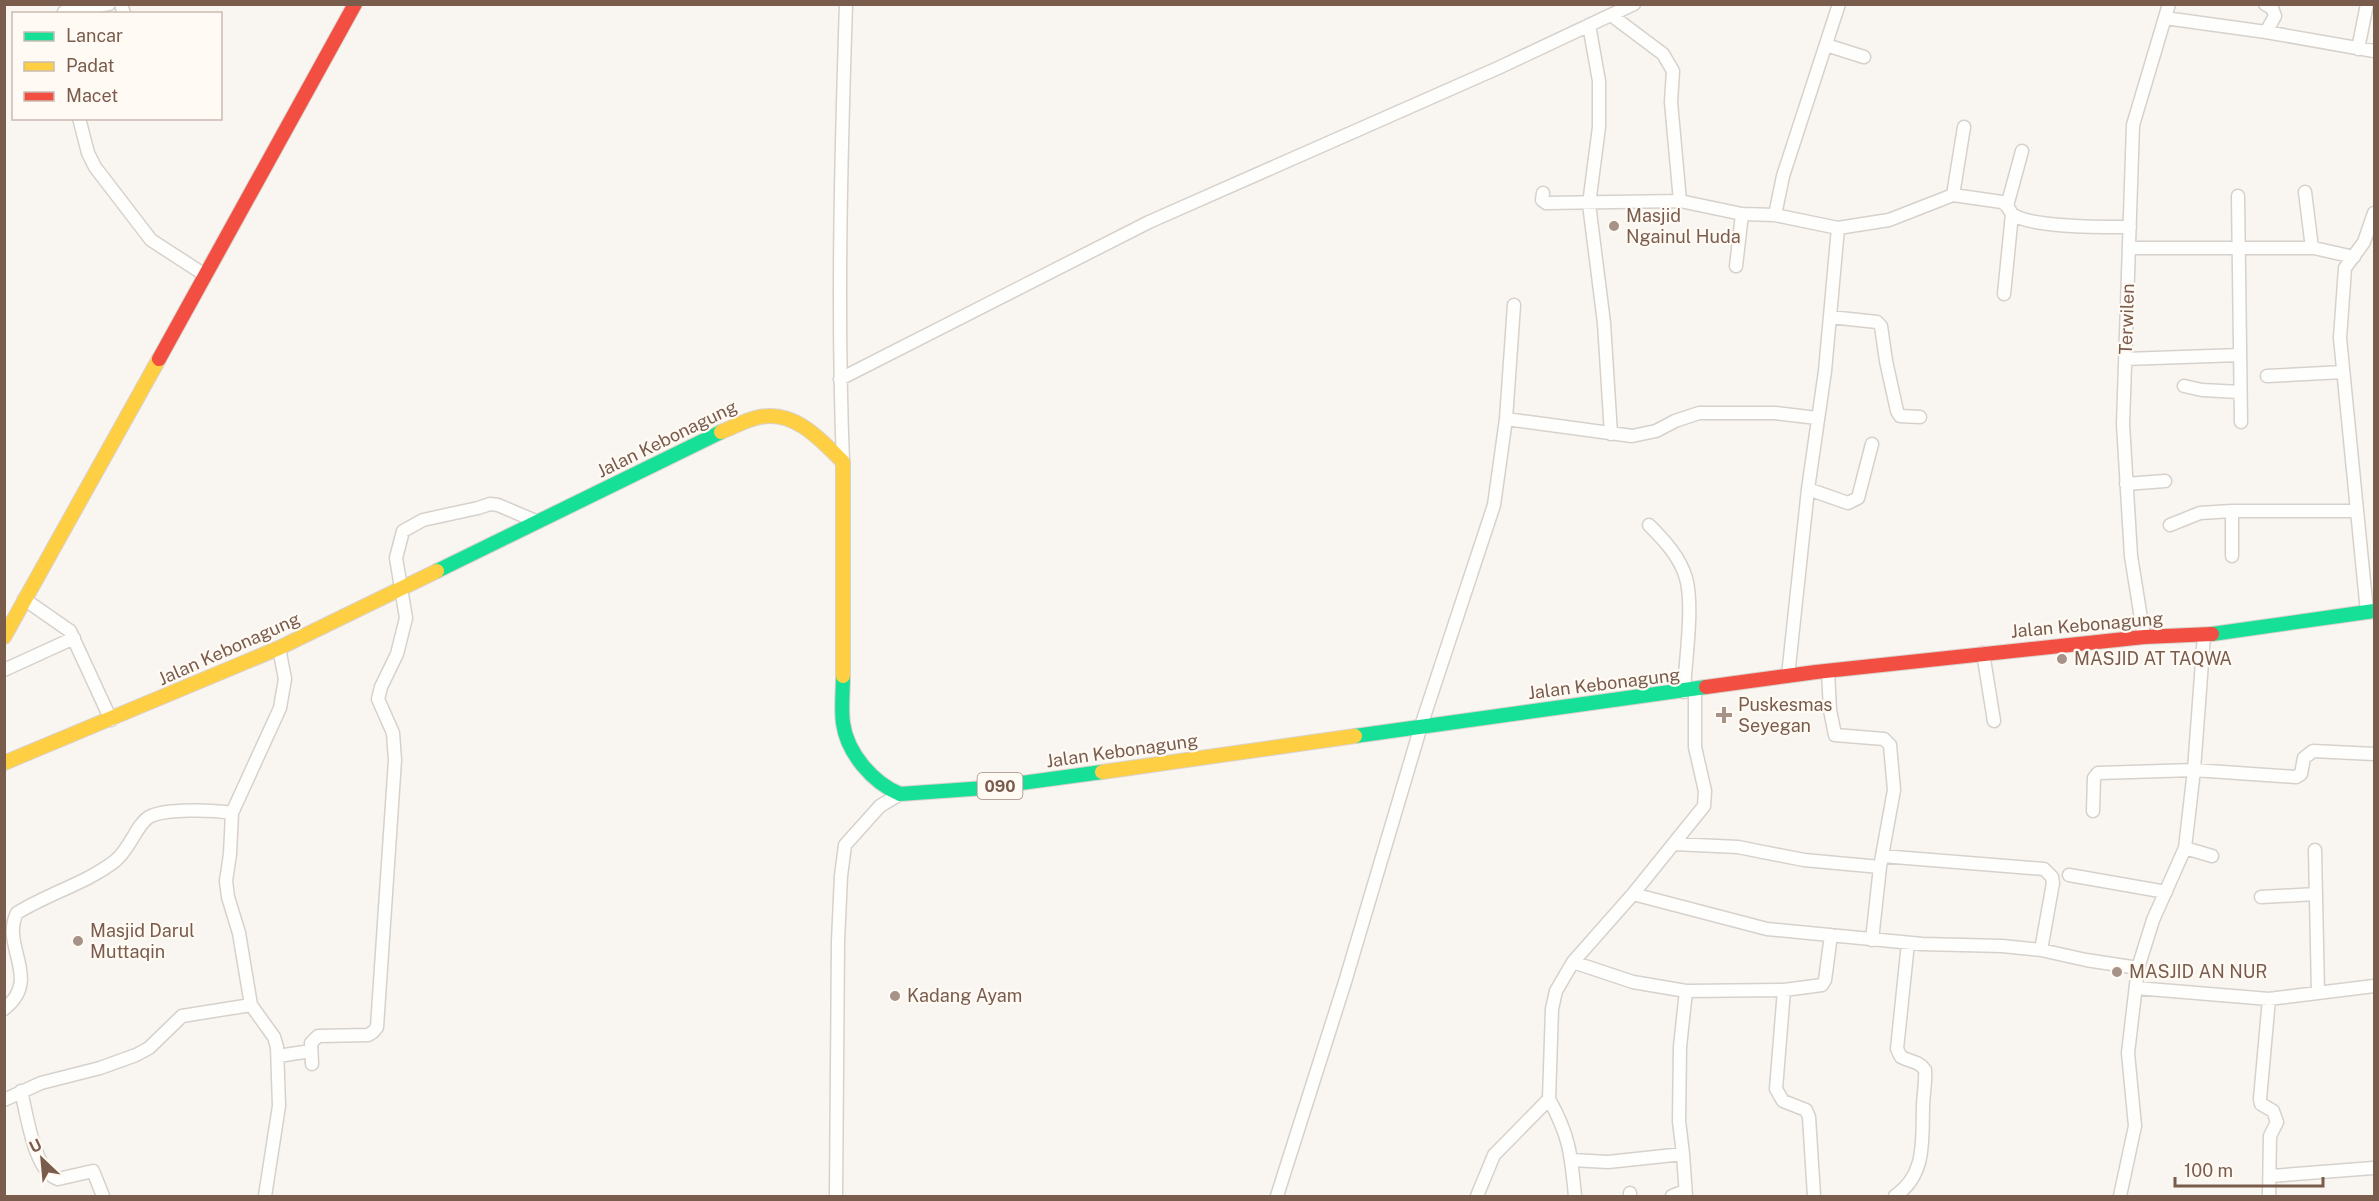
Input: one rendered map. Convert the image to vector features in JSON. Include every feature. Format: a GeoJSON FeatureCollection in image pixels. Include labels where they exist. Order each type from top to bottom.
{"type":"FeatureCollection","features":[{"type":"Feature","properties":{"kind":"main road"},"geometry":{"type":"LineString","coordinates":[[4,637],[355,4]]}},
{"type":"Feature","properties":{"kind":"main road","name":"Jalan Kebonagung"},"geometry":{"type":"LineString","coordinates":[[4,763],[279,648],[724,431],[762,416],[779,417],[807,428],[843,462]]}},
{"type":"Feature","properties":{"kind":"main road"},"geometry":{"type":"LineString","coordinates":[[843,462],[843,724],[848,743],[870,774],[891,791],[900,794]]}},
{"type":"Feature","properties":{"kind":"main road","name":"Jalan Kebonagung"},"geometry":{"type":"LineString","coordinates":[[900,794],[985,788],[1828,671],[2144,637],[2204,635],[2371,612]]}},
{"type":"Feature","properties":{"kind":"street"},"geometry":{"type":"LineString","coordinates":[[64,10],[109,4]]}},
{"type":"Feature","properties":{"kind":"street"},"geometry":{"type":"LineString","coordinates":[[843,462],[840,379],[841,173],[846,4]]}},
{"type":"Feature","properties":{"kind":"street"},"geometry":{"type":"LineString","coordinates":[[840,379],[1149,222],[1634,4]]}},
{"type":"Feature","properties":{"kind":"street"},"geometry":{"type":"LineString","coordinates":[[1775,215],[1783,176],[1839,4]]}},
{"type":"Feature","properties":{"kind":"street","name":"Terwilen"},"geometry":{"type":"LineString","coordinates":[[2144,637],[2131,556],[2124,424],[2133,125],[2169,4]]}},
{"type":"Feature","properties":{"kind":"street"},"geometry":{"type":"LineString","coordinates":[[2265,4],[2272,8],[2275,16],[2266,32]]}},
{"type":"Feature","properties":{"kind":"street"},"geometry":{"type":"LineString","coordinates":[[2358,49],[2367,4]]}},
{"type":"Feature","properties":{"kind":"street"},"geometry":{"type":"LineString","coordinates":[[1611,15],[1663,54],[1673,71],[1671,102],[1680,201]]}},
{"type":"Feature","properties":{"kind":"street"},"geometry":{"type":"LineString","coordinates":[[2165,18],[2266,32],[2374,51]]}},
{"type":"Feature","properties":{"kind":"street"},"geometry":{"type":"LineString","coordinates":[[1589,25],[1599,81],[1599,127],[1589,204],[1604,323],[1611,434]]}},
{"type":"Feature","properties":{"kind":"street"},"geometry":{"type":"LineString","coordinates":[[1826,45],[1864,57]]}},
{"type":"Feature","properties":{"kind":"street"},"geometry":{"type":"LineString","coordinates":[[80,120],[88,153],[95,167],[145,233],[151,240],[205,275]]}},
{"type":"Feature","properties":{"kind":"street"},"geometry":{"type":"LineString","coordinates":[[1953,195],[1964,127]]}},
{"type":"Feature","properties":{"kind":"street"},"geometry":{"type":"LineString","coordinates":[[2004,294],[2009,210],[2022,151]]}},
{"type":"Feature","properties":{"kind":"street"},"geometry":{"type":"LineString","coordinates":[[2305,192],[2312,248]]}},
{"type":"Feature","properties":{"kind":"street"},"geometry":{"type":"LineString","coordinates":[[1543,193],[1542,200],[1546,203],[1680,201],[1742,214],[1775,215],[1838,228],[1889,220],[1953,195],[1993,200],[2016,217],[2038,222],[2088,227],[2130,227]]}},
{"type":"Feature","properties":{"kind":"street"},"geometry":{"type":"LineString","coordinates":[[2238,196],[2241,422]]}},
{"type":"Feature","properties":{"kind":"street"},"geometry":{"type":"LineString","coordinates":[[2371,612],[2357,511],[2340,338],[2345,268],[2370,230],[2374,213]]}},
{"type":"Feature","properties":{"kind":"street"},"geometry":{"type":"LineString","coordinates":[[1736,267],[1742,214]]}},
{"type":"Feature","properties":{"kind":"street"},"geometry":{"type":"LineString","coordinates":[[1788,676],[1808,489],[1825,371],[1838,228]]}},
{"type":"Feature","properties":{"kind":"street"},"geometry":{"type":"LineString","coordinates":[[2130,248],[2312,248],[2354,256]]}},
{"type":"Feature","properties":{"kind":"street"},"geometry":{"type":"LineString","coordinates":[[1277,1197],[1345,982],[1421,726],[1494,505],[1506,419],[1514,305]]}},
{"type":"Feature","properties":{"kind":"street"},"geometry":{"type":"LineString","coordinates":[[1830,317],[1876,322],[1881,326],[1899,416],[1920,417]]}},
{"type":"Feature","properties":{"kind":"street"},"geometry":{"type":"LineString","coordinates":[[2125,359],[2240,356]]}},
{"type":"Feature","properties":{"kind":"street"},"geometry":{"type":"LineString","coordinates":[[2267,376],[2343,372]]}},
{"type":"Feature","properties":{"kind":"street"},"geometry":{"type":"LineString","coordinates":[[2184,386],[2202,390],[2240,392]]}},
{"type":"Feature","properties":{"kind":"street"},"geometry":{"type":"LineString","coordinates":[[1506,419],[1632,436],[1656,432],[1675,421],[1708,412],[1775,412],[1817,418]]}},
{"type":"Feature","properties":{"kind":"street"},"geometry":{"type":"LineString","coordinates":[[1808,489],[1848,503],[1858,498],[1872,444]]}},
{"type":"Feature","properties":{"kind":"street"},"geometry":{"type":"LineString","coordinates":[[2126,484],[2165,481]]}},
{"type":"Feature","properties":{"kind":"street"},"geometry":{"type":"LineString","coordinates":[[278,1056],[311,1058],[311,1043],[318,1036],[368,1035],[377,1027],[395,760],[393,733],[378,699],[381,687],[397,654],[406,618],[396,553],[400,537],[408,527],[437,516],[494,503],[538,522]]}},
{"type":"Feature","properties":{"kind":"street"},"geometry":{"type":"LineString","coordinates":[[2232,511],[2232,556]]}},
{"type":"Feature","properties":{"kind":"street"},"geometry":{"type":"LineString","coordinates":[[2170,525],[2200,513],[2357,511]]}},
{"type":"Feature","properties":{"kind":"street"},"geometry":{"type":"LineString","coordinates":[[1575,1197],[1570,1146],[1560,1119],[1549,1099],[1553,1000],[1573,962],[1633,894],[1700,812],[1705,797],[1695,747],[1689,691],[1686,579],[1667,544],[1649,525]]}},
{"type":"Feature","properties":{"kind":"street"},"geometry":{"type":"LineString","coordinates":[[24,598],[63,626],[74,638],[111,720]]}},
{"type":"Feature","properties":{"kind":"street"},"geometry":{"type":"LineString","coordinates":[[2120,1197],[2135,1126],[2128,1053],[2138,968],[2153,921],[2185,848],[2194,770],[2204,635]]}},
{"type":"Feature","properties":{"kind":"street"},"geometry":{"type":"LineString","coordinates":[[4,670],[74,638]]}},
{"type":"Feature","properties":{"kind":"street"},"geometry":{"type":"LineString","coordinates":[[265,1197],[279,1106],[278,1056],[274,1037],[251,1005],[239,933],[226,881],[232,813],[280,708],[285,679],[279,648]]}},
{"type":"Feature","properties":{"kind":"street"},"geometry":{"type":"LineString","coordinates":[[1983,653],[1994,720]]}},
{"type":"Feature","properties":{"kind":"street"},"geometry":{"type":"LineString","coordinates":[[1828,671],[1830,710],[1835,735],[1879,738],[1890,745],[1894,790],[1881,861],[1872,940]]}},
{"type":"Feature","properties":{"kind":"street"},"geometry":{"type":"LineString","coordinates":[[2093,811],[2094,778],[2098,773],[2194,770],[2296,777],[2301,774],[2304,758],[2313,751],[2374,754]]}},
{"type":"Feature","properties":{"kind":"street"},"geometry":{"type":"LineString","coordinates":[[836,1197],[838,941],[845,845],[880,806],[900,794]]}},
{"type":"Feature","properties":{"kind":"street"},"geometry":{"type":"LineString","coordinates":[[4,1009],[16,999],[21,986],[20,963],[12,930],[17,913],[74,886],[115,860],[130,846],[140,826],[149,817],[198,811],[232,813]]}},
{"type":"Feature","properties":{"kind":"street"},"geometry":{"type":"LineString","coordinates":[[1674,844],[1738,847],[1804,860],[1881,861],[2044,869],[2052,877],[2053,883],[2041,950]]}},
{"type":"Feature","properties":{"kind":"street"},"geometry":{"type":"LineString","coordinates":[[2185,848],[2212,856]]}},
{"type":"Feature","properties":{"kind":"street"},"geometry":{"type":"LineString","coordinates":[[2315,850],[2318,993]]}},
{"type":"Feature","properties":{"kind":"street"},"geometry":{"type":"LineString","coordinates":[[2069,875],[2166,892]]}},
{"type":"Feature","properties":{"kind":"street"},"geometry":{"type":"LineString","coordinates":[[1633,894],[1767,929],[1908,943],[1984,944],[2041,950],[2138,968]]}},
{"type":"Feature","properties":{"kind":"street"},"geometry":{"type":"LineString","coordinates":[[2261,897],[2316,894]]}},
{"type":"Feature","properties":{"kind":"street"},"geometry":{"type":"LineString","coordinates":[[1573,962],[1633,982],[1686,992],[1784,990],[1822,985],[1825,980],[1831,934]]}},
{"type":"Feature","properties":{"kind":"street"},"geometry":{"type":"LineString","coordinates":[[1895,1197],[1914,1179],[1921,1162],[1925,1070],[1915,1061],[1901,1058],[1898,1049],[1908,943]]}},
{"type":"Feature","properties":{"kind":"street"},"geometry":{"type":"LineString","coordinates":[[2136,988],[2269,999],[2374,987]]}},
{"type":"Feature","properties":{"kind":"street"},"geometry":{"type":"LineString","coordinates":[[1784,990],[1776,1089],[1783,1101],[1806,1110],[1809,1117],[1814,1197]]}},
{"type":"Feature","properties":{"kind":"street"},"geometry":{"type":"LineString","coordinates":[[1672,1197],[1685,1195],[1683,1154],[1679,1132],[1680,1061],[1686,992]]}},
{"type":"Feature","properties":{"kind":"street"},"geometry":{"type":"LineString","coordinates":[[2269,999],[2260,1099],[2261,1104],[2273,1111],[2277,1122],[2270,1136],[2269,1197]]}},
{"type":"Feature","properties":{"kind":"street"},"geometry":{"type":"LineString","coordinates":[[4,1100],[21,1091],[60,1077],[100,1068],[136,1055],[149,1048],[182,1016],[251,1005]]}},
{"type":"Feature","properties":{"kind":"street"},"geometry":{"type":"LineString","coordinates":[[21,1091],[34,1143],[46,1173],[58,1179],[93,1171],[104,1197]]}},
{"type":"Feature","properties":{"kind":"street"},"geometry":{"type":"LineString","coordinates":[[1477,1197],[1494,1155],[1549,1099]]}},
{"type":"Feature","properties":{"kind":"street"},"geometry":{"type":"LineString","coordinates":[[1572,1160],[1608,1162],[1683,1154]]}},
{"type":"Feature","properties":{"kind":"street"},"geometry":{"type":"LineString","coordinates":[[2271,1176],[2373,1168]]}},
{"type":"Feature","properties":{"kind":"traffic: fast"},"geometry":{"type":"LineString","coordinates":[[437,571],[721,432]]}},
{"type":"Feature","properties":{"kind":"traffic: fast"},"geometry":{"type":"LineString","coordinates":[[2212,634],[2374,611]]}},
{"type":"Feature","properties":{"kind":"traffic: fast"},"geometry":{"type":"LineString","coordinates":[[843,676],[842,717],[850,745],[871,775],[900,794],[985,788],[1102,772]]}},
{"type":"Feature","properties":{"kind":"traffic: fast"},"geometry":{"type":"LineString","coordinates":[[1355,736],[1706,687]]}},
{"type":"Feature","properties":{"kind":"traffic: slow"},"geometry":{"type":"LineString","coordinates":[[4,637],[159,359]]}},
{"type":"Feature","properties":{"kind":"traffic: slow"},"geometry":{"type":"LineString","coordinates":[[721,432],[755,418],[773,416],[785,418],[796,422],[816,436],[843,462],[843,676]]}},
{"type":"Feature","properties":{"kind":"traffic: slow"},"geometry":{"type":"LineString","coordinates":[[4,763],[279,648],[437,571]]}},
{"type":"Feature","properties":{"kind":"traffic: slow"},"geometry":{"type":"LineString","coordinates":[[1102,772],[1355,736]]}},
{"type":"Feature","properties":{"kind":"traffic: jam"},"geometry":{"type":"LineString","coordinates":[[159,359],[355,4]]}},
{"type":"Feature","properties":{"kind":"traffic: jam"},"geometry":{"type":"LineString","coordinates":[[1706,687],[1816,672],[2144,637],[2212,634]]}},
{"type":"Feature","properties":{"kind":"place","name":"Masjid Ngainul Huda"},"geometry":{"type":"Point","coordinates":[1614,226]}},
{"type":"Feature","properties":{"kind":"place","name":"MASJID AT TAQWA"},"geometry":{"type":"Point","coordinates":[2062,659]}},
{"type":"Feature","properties":{"kind":"place","name":"Puskesmas Seyegan"},"geometry":{"type":"Point","coordinates":[1724,715]}},
{"type":"Feature","properties":{"kind":"place","name":"Masjid Darul Muttaqin"},"geometry":{"type":"Point","coordinates":[78,941]}},
{"type":"Feature","properties":{"kind":"place","name":"MASJID AN NUR"},"geometry":{"type":"Point","coordinates":[2117,972]}},
{"type":"Feature","properties":{"kind":"place","name":"Kadang Ayam"},"geometry":{"type":"Point","coordinates":[895,996]}}]}
